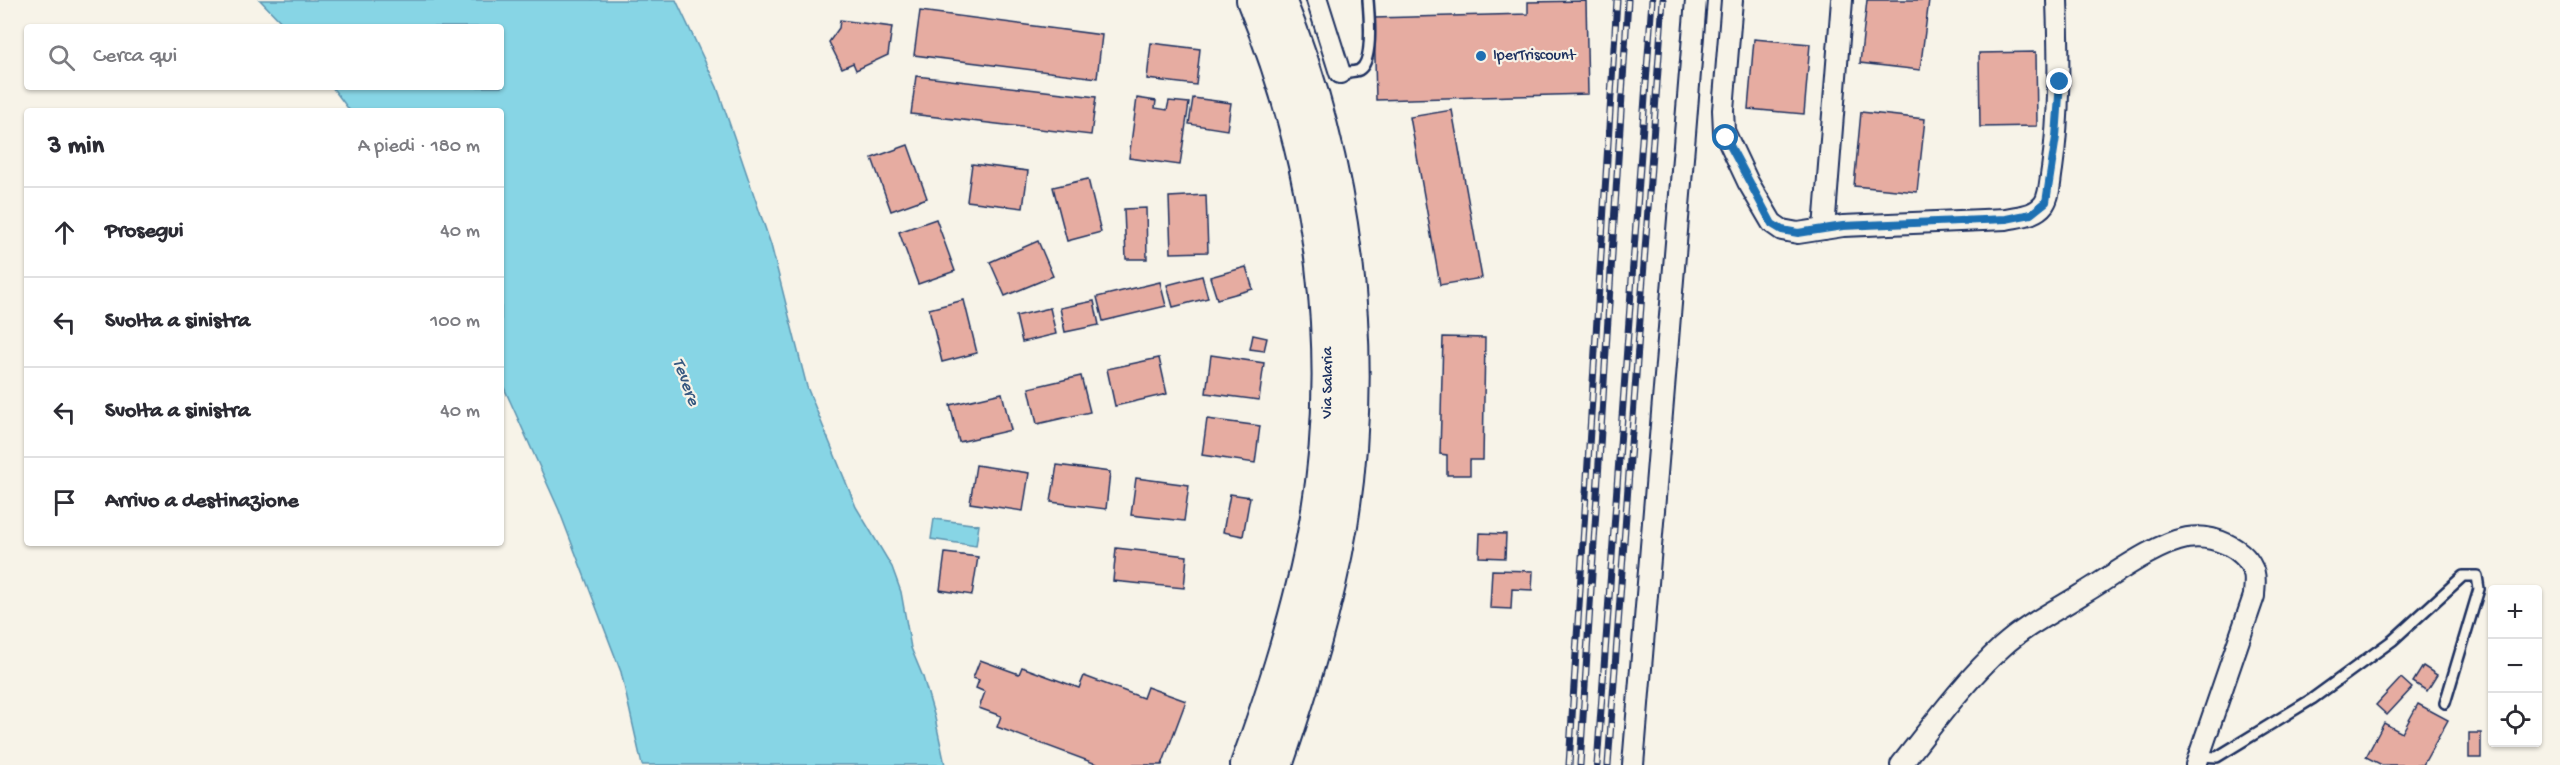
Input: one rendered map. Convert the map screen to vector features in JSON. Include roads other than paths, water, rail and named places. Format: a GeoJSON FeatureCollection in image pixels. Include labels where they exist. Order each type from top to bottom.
{"type":"FeatureCollection","features":[{"type":"Feature","properties":{"kind":"main road","name":"Via Salaria"},"geometry":{"type":"LineString","coordinates":[[1247,765],[1287,649],[1306,572],[1320,495],[1328,381],[1323,281],[1310,190],[1287,93],[1253,0]]}},
{"type":"Feature","properties":{"kind":"main road","name":"Via Salaria"},"geometry":{"type":"LineString","coordinates":[[1276,765],[1311,658],[1334,560],[1348,470],[1353,377],[1350,305],[1345,258],[1328,155],[1300,52],[1280,0]]}},
{"type":"Feature","properties":{"kind":"street"},"geometry":{"type":"LineString","coordinates":[[1317,0],[1340,73]]}},
{"type":"Feature","properties":{"kind":"street"},"geometry":{"type":"LineString","coordinates":[[1633,765],[1696,0]]}},
{"type":"Feature","properties":{"kind":"street"},"geometry":{"type":"LineString","coordinates":[[1732,0],[1723,110],[1726,138],[1772,224],[1782,230],[1798,233],[1824,229],[2006,219],[2031,214],[2042,207],[2048,196],[2060,82],[2057,0]]}},
{"type":"Feature","properties":{"kind":"street"},"geometry":{"type":"LineString","coordinates":[[1824,229],[1842,0]]}},
{"type":"Feature","properties":{"kind":"street"},"geometry":{"type":"LineString","coordinates":[[1901,765],[1979,668],[2004,645],[2032,624],[2151,552],[2186,538],[2202,538],[2227,543],[2243,555],[2254,574],[2254,596],[2198,760]]}},
{"type":"Feature","properties":{"kind":"lane"},"geometry":{"type":"LineString","coordinates":[[1340,73],[1359,70],[1363,66],[1369,40],[1368,0]]}},
{"type":"Feature","properties":{"kind":"lane"},"geometry":{"type":"LineString","coordinates":[[2198,760],[2217,757],[2312,699],[2393,640],[2463,576],[2477,576],[2479,589],[2445,703]]}},
{"type":"Feature","properties":{"kind":"water","name":"Tevere"},"geometry":{"type":"Polygon","coordinates":[[[260,0],[676,0],[717,87],[771,245],[807,387],[856,507],[892,567],[901,592],[911,648],[923,677],[935,718],[945,765],[642,765],[621,672],[559,510],[504,388],[504,108],[348,108],[334,90],[504,90],[504,24],[283,24],[260,0]]]}},
{"type":"Feature","properties":{"kind":"water"},"geometry":{"type":"Polygon","coordinates":[[[934,519],[979,525],[976,546],[931,539],[934,519]]]}},
{"type":"Feature","properties":{"kind":"railway"},"geometry":{"type":"LineString","coordinates":[[1569,765],[1617,0]]}},
{"type":"Feature","properties":{"kind":"railway"},"geometry":{"type":"LineString","coordinates":[[1580,765],[1628,0]]}},
{"type":"Feature","properties":{"kind":"railway"},"geometry":{"type":"LineString","coordinates":[[1597,765],[1652,0]]}},
{"type":"Feature","properties":{"kind":"railway"},"geometry":{"type":"LineString","coordinates":[[1608,765],[1663,0]]}},
{"type":"Feature","properties":{"kind":"place","name":"IperTriscount"},"geometry":{"type":"Point","coordinates":[1481,56]}}]}
